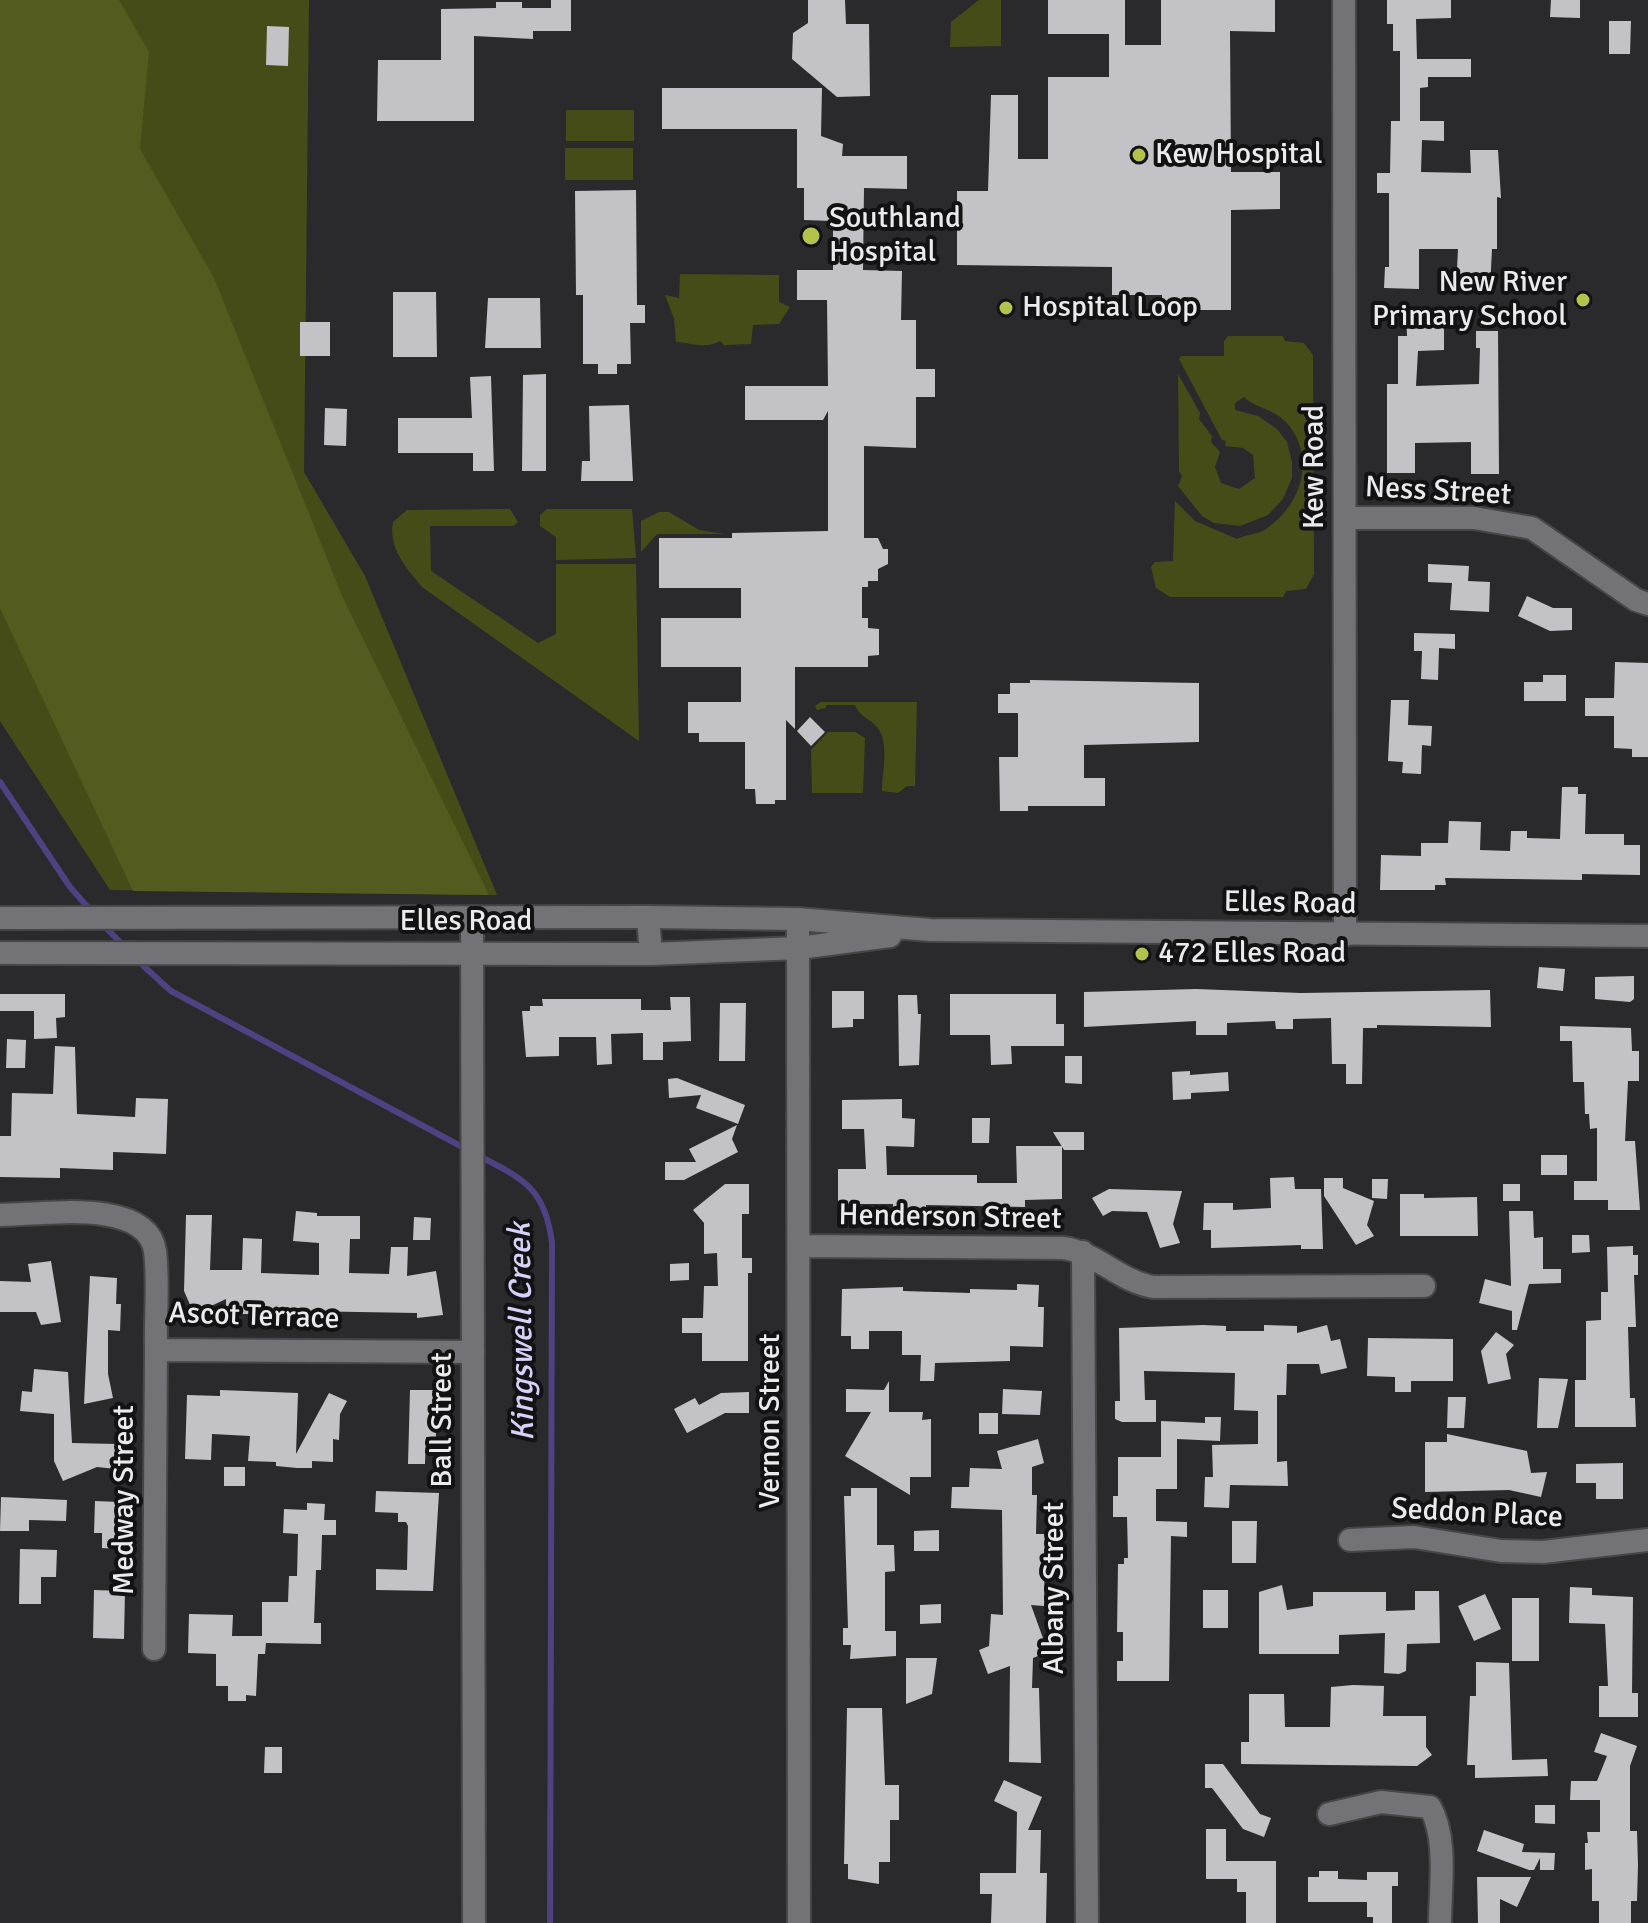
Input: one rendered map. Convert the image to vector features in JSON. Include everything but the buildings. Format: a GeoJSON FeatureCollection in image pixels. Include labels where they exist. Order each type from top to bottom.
{"type":"FeatureCollection","features":[{"type":"Feature","properties":{"kind":"street","name":"Kew Road"},"geometry":{"type":"LineString","coordinates":[[1344,0],[1345,935]]}},
{"type":"Feature","properties":{"kind":"street","name":"Ness Street"},"geometry":{"type":"LineString","coordinates":[[1345,518],[1474,518],[1532,528],[1636,600],[1648,604]]}},
{"type":"Feature","properties":{"kind":"street","name":"Ball Street"},"geometry":{"type":"LineString","coordinates":[[472,917],[474,1923]]}},
{"type":"Feature","properties":{"kind":"street","name":"Elles Road"},"geometry":{"type":"LineString","coordinates":[[0,918],[648,917],[798,919],[930,930],[1648,936]]}},
{"type":"Feature","properties":{"kind":"street"},"geometry":{"type":"LineString","coordinates":[[648,917],[651,954]]}},
{"type":"Feature","properties":{"kind":"street","name":"Vernon Street"},"geometry":{"type":"LineString","coordinates":[[798,919],[801,1246],[799,1923]]}},
{"type":"Feature","properties":{"kind":"street","name":"Elles Road"},"geometry":{"type":"LineString","coordinates":[[0,953],[472,951],[651,954],[799,948],[930,930]]}},
{"type":"Feature","properties":{"kind":"street","name":"Ascot Terrace"},"geometry":{"type":"LineString","coordinates":[[0,1215],[118,1214],[143,1226],[155,1250],[156,1350],[473,1352]]}},
{"type":"Feature","properties":{"kind":"street","name":"Henderson Street"},"geometry":{"type":"LineString","coordinates":[[801,1246],[1036,1247],[1083,1252],[1124,1278],[1153,1287],[1424,1286]]}},
{"type":"Feature","properties":{"kind":"street","name":"Albany Street"},"geometry":{"type":"LineString","coordinates":[[1083,1252],[1087,1923]]}},
{"type":"Feature","properties":{"kind":"street","name":"Medway Street"},"geometry":{"type":"LineString","coordinates":[[154,1649],[156,1350]]}},
{"type":"Feature","properties":{"kind":"street","name":"Seddon Place"},"geometry":{"type":"LineString","coordinates":[[1350,1540],[1414,1537],[1501,1551],[1543,1552],[1648,1540]]}},
{"type":"Feature","properties":{"kind":"street"},"geometry":{"type":"LineString","coordinates":[[1329,1814],[1381,1802],[1430,1807],[1436,1817],[1439,1841],[1440,1923]]}},
{"type":"Feature","properties":{"kind":"green space"},"geometry":{"type":"Polygon","coordinates":[[[0,0],[309,0],[304,472],[365,576],[497,895],[110,890],[0,721],[0,0]]]}},
{"type":"Feature","properties":{"kind":"green space"},"geometry":{"type":"Polygon","coordinates":[[[0,0],[119,0],[149,52],[140,149],[214,278],[343,598],[489,895],[133,891],[0,608],[0,0]]]}},
{"type":"Feature","properties":{"kind":"green space"},"geometry":{"type":"Polygon","coordinates":[[[979,0],[1001,0],[1001,46],[950,47],[951,22],[979,0]]]}},
{"type":"Feature","properties":{"kind":"green space"},"geometry":{"type":"Polygon","coordinates":[[[566,110],[634,110],[634,141],[566,141],[566,110]]]}},
{"type":"Feature","properties":{"kind":"green space"},"geometry":{"type":"Polygon","coordinates":[[[565,148],[633,148],[633,180],[565,180],[565,148]]]}},
{"type":"Feature","properties":{"kind":"green space"},"geometry":{"type":"Polygon","coordinates":[[[680,274],[779,275],[779,302],[790,307],[779,324],[753,325],[751,344],[676,342],[674,319],[665,295],[679,298],[680,274]]]}},
{"type":"Feature","properties":{"kind":"green space"},"geometry":{"type":"Polygon","coordinates":[[[1228,336],[1283,336],[1285,341],[1304,343],[1313,355],[1314,574],[1306,589],[1286,591],[1283,597],[1170,597],[1156,588],[1151,567],[1155,562],[1173,561],[1175,501],[1195,521],[1237,539],[1263,531],[1278,519],[1289,507],[1301,479],[1303,464],[1296,435],[1281,418],[1244,397],[1235,403],[1235,410],[1258,416],[1277,429],[1287,442],[1292,478],[1283,499],[1268,515],[1240,526],[1214,523],[1202,516],[1178,486],[1182,476],[1179,471],[1178,374],[1200,413],[1199,419],[1212,436],[1211,442],[1220,452],[1215,467],[1221,483],[1239,489],[1255,478],[1253,455],[1243,448],[1225,446],[1226,441],[1222,440],[1179,359],[1181,356],[1224,356],[1224,341],[1228,336]]]}},
{"type":"Feature","properties":{"kind":"green space"},"geometry":{"type":"Polygon","coordinates":[[[510,509],[518,522],[513,526],[430,526],[431,571],[538,643],[556,634],[556,564],[636,564],[639,741],[422,587],[400,558],[393,541],[393,522],[407,510],[510,509]]]}},
{"type":"Feature","properties":{"kind":"green space"},"geometry":{"type":"Polygon","coordinates":[[[547,509],[632,509],[636,558],[556,560],[556,537],[540,526],[540,515],[547,509]]]}},
{"type":"Feature","properties":{"kind":"green space"},"geometry":{"type":"Polygon","coordinates":[[[659,512],[669,512],[699,530],[724,534],[657,534],[641,552],[641,521],[659,512]]]}},
{"type":"Feature","properties":{"kind":"green space"},"geometry":{"type":"Polygon","coordinates":[[[821,702],[917,702],[915,786],[907,786],[898,793],[882,791],[884,749],[877,727],[855,705],[826,705],[826,708],[817,710],[815,706],[821,702]]]}},
{"type":"Feature","properties":{"kind":"green space"},"geometry":{"type":"Polygon","coordinates":[[[828,732],[855,732],[865,738],[863,793],[812,793],[811,750],[828,732]]]}},
{"type":"Feature","properties":{"kind":"waterway","name":"Kingswell Creek"},"geometry":{"type":"LineString","coordinates":[[0,782],[70,887],[92,912]]}},
{"type":"Feature","properties":{"kind":"waterway","name":"Kingswell Creek"},"geometry":{"type":"LineString","coordinates":[[102,924],[125,947]]}},
{"type":"Feature","properties":{"kind":"waterway","name":"Kingswell Creek"},"geometry":{"type":"LineString","coordinates":[[138,961],[171,991],[468,1150]]}},
{"type":"Feature","properties":{"kind":"waterway","name":"Kingswell Creek"},"geometry":{"type":"LineString","coordinates":[[477,1155],[530,1187],[544,1209],[552,1243],[550,1923]]}},
{"type":"Feature","properties":{"kind":"place","name":"Kew Hospital"},"geometry":{"type":"Point","coordinates":[1139,155]}},
{"type":"Feature","properties":{"kind":"place","name":"Southland Hospital"},"geometry":{"type":"Point","coordinates":[811,236]}},
{"type":"Feature","properties":{"kind":"place","name":"New River Primary School"},"geometry":{"type":"Point","coordinates":[1583,300]}},
{"type":"Feature","properties":{"kind":"place","name":"Hospital Loop"},"geometry":{"type":"Point","coordinates":[1006,308]}},
{"type":"Feature","properties":{"kind":"place","name":"472 Elles Road"},"geometry":{"type":"Point","coordinates":[1142,954]}}]}
